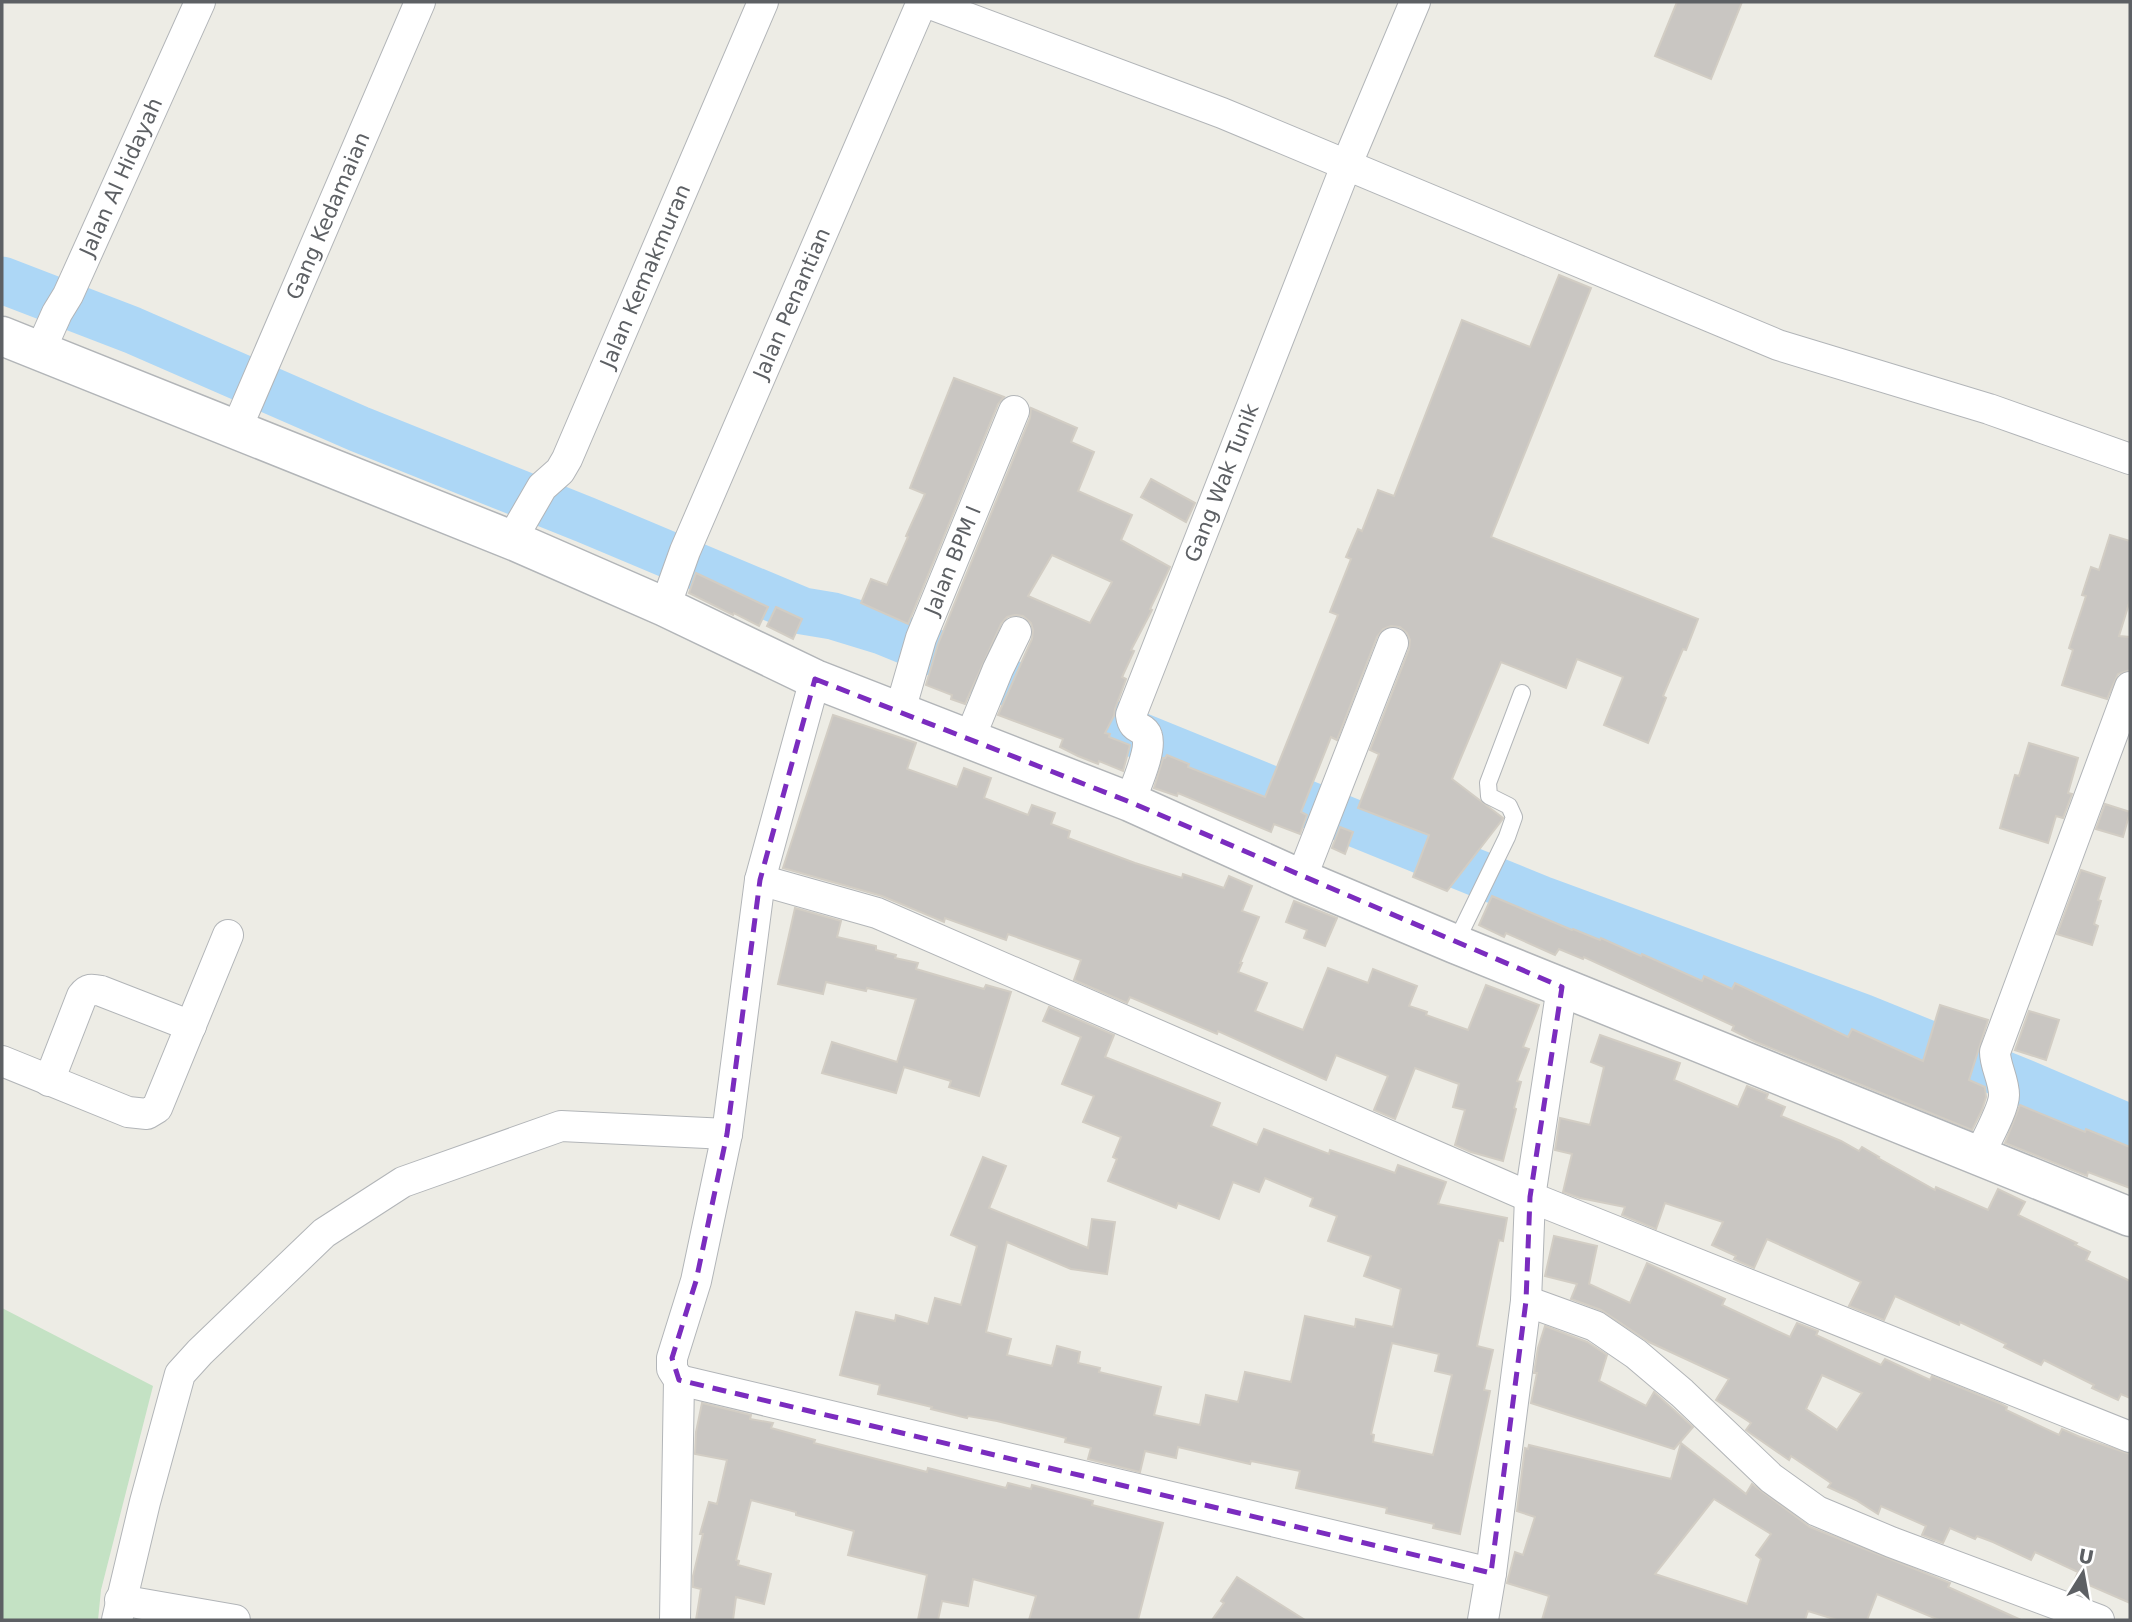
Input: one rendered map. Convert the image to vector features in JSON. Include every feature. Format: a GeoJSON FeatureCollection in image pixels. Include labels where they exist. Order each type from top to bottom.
{"type":"FeatureCollection","features":[{"type":"Feature","properties":{"kind":"street","name":"Jalan Al Hidayah"},"geometry":{"type":"LineString","coordinates":[[40,351],[200,2]]}},
{"type":"Feature","properties":{"kind":"street","name":"Gang Kedamaian"},"geometry":{"type":"LineString","coordinates":[[236,430],[421,2]]}},
{"type":"Feature","properties":{"kind":"street","name":"Jalan Kemakmuran"},"geometry":{"type":"LineString","coordinates":[[528,512],[567,459],[763,2]]}},
{"type":"Feature","properties":{"kind":"street"},"geometry":{"type":"LineString","coordinates":[[923,2],[1222,113],[1350,157],[1777,345],[1989,409],[2130,459]]}},
{"type":"Feature","properties":{"kind":"street","name":"Jalan Penantian"},"geometry":{"type":"LineString","coordinates":[[665,607],[681,559],[923,2]]}},
{"type":"Feature","properties":{"kind":"street"},"geometry":{"type":"LineString","coordinates":[[1350,157],[1415,2]]}},
{"type":"Feature","properties":{"kind":"street","name":"Gang Wak Tunik"},"geometry":{"type":"LineString","coordinates":[[1130,802],[1147,745],[1145,732],[1135,727],[1131,715],[1350,157]]}},
{"type":"Feature","properties":{"kind":"street"},"geometry":{"type":"LineString","coordinates":[[2,336],[236,430],[528,512],[665,607],[815,680],[1130,802],[1455,944],[2130,1217]]}},
{"type":"Feature","properties":{"kind":"street","name":"Jalan BPM I"},"geometry":{"type":"LineString","coordinates":[[899,714],[918,648],[1014,411]]}},
{"type":"Feature","properties":{"kind":"street"},"geometry":{"type":"LineString","coordinates":[[969,740],[994,677],[1016,632]]}},
{"type":"Feature","properties":{"kind":"street"},"geometry":{"type":"LineString","coordinates":[[1301,879],[1393,643]]}},
{"type":"Feature","properties":{"kind":"street"},"geometry":{"type":"LineString","coordinates":[[675,1620],[679,1380],[672,1369],[672,1358],[696,1281],[727,1134],[760,880],[815,680]]}},
{"type":"Feature","properties":{"kind":"street"},"geometry":{"type":"LineString","coordinates":[[1979,1156],[2002,1104],[2001,1080],[1995,1052],[2130,687]]}},
{"type":"Feature","properties":{"kind":"street"},"geometry":{"type":"LineString","coordinates":[[760,880],[877,913],[1530,1196],[2130,1437]]}},
{"type":"Feature","properties":{"kind":"street"},"geometry":{"type":"LineString","coordinates":[[2,1061],[128,1112],[147,1114],[157,1108],[228,934]]}},
{"type":"Feature","properties":{"kind":"street"},"geometry":{"type":"LineString","coordinates":[[1492,1618],[1492,1573],[1526,1301],[1530,1196],[1562,987]]}},
{"type":"Feature","properties":{"kind":"street"},"geometry":{"type":"LineString","coordinates":[[49,1081],[86,990],[101,991],[191,1026]]}},
{"type":"Feature","properties":{"kind":"street"},"geometry":{"type":"LineString","coordinates":[[235,1620],[119,1610],[180,1374],[200,1352],[324,1233],[403,1182],[561,1126],[727,1134]]}},
{"type":"Feature","properties":{"kind":"street"},"geometry":{"type":"LineString","coordinates":[[1526,1301],[1595,1326],[1636,1354],[1682,1393],[1771,1478],[1817,1511],[1891,1542],[2099,1620]]}},
{"type":"Feature","properties":{"kind":"street"},"geometry":{"type":"LineString","coordinates":[[679,1380],[1492,1573]]}},
{"type":"Feature","properties":{"kind":"lane"},"geometry":{"type":"LineString","coordinates":[[1455,944],[1514,817],[1509,806],[1489,796],[1488,783],[1522,693]]}},
{"type":"Feature","properties":{"kind":"highlighted area"},"geometry":{"type":"Polygon","coordinates":[[[815,679],[1130,802],[1562,987],[1530,1197],[1526,1301],[1491,1573],[679,1380],[672,1358],[696,1281],[727,1134],[760,880],[815,679]]]}},
{"type":"Feature","properties":{"kind":"green space"},"geometry":{"type":"Polygon","coordinates":[[[2,1308],[153,1386],[101,1590],[98,1620],[2,1620],[2,1308]]]}},
{"type":"Feature","properties":{"kind":"building"},"geometry":{"type":"Polygon","coordinates":[[[1677,2],[1742,2],[1711,79],[1655,56],[1677,2]]]}},
{"type":"Feature","properties":{"kind":"building"},"geometry":{"type":"Polygon","coordinates":[[[1559,275],[1591,288],[1491,537],[1698,619],[1663,696],[1666,698],[1648,743],[1604,725],[1623,677],[1577,659],[1566,688],[1501,662],[1452,779],[1503,818],[1447,891],[1413,877],[1429,835],[1358,808],[1379,754],[1370,750],[1409,649],[1410,640],[1407,633],[1400,627],[1391,626],[1383,629],[1377,637],[1337,740],[1331,737],[1301,812],[1307,815],[1300,834],[1274,824],[1271,832],[1178,793],[1177,796],[1154,788],[1163,758],[1167,755],[1189,764],[1188,767],[1265,797],[1338,615],[1330,612],[1351,559],[1346,557],[1358,529],[1362,531],[1378,490],[1394,496],[1462,320],[1530,347],[1559,275]]]}},
{"type":"Feature","properties":{"kind":"building"},"geometry":{"type":"Polygon","coordinates":[[[954,378],[1004,397],[998,404],[908,624],[861,603],[871,579],[887,585],[908,537],[906,536],[925,494],[910,488],[954,378]]]}},
{"type":"Feature","properties":{"kind":"building"},"geometry":{"type":"Polygon","coordinates":[[[1031,408],[1077,428],[1071,442],[1094,452],[1078,491],[1132,515],[1121,540],[1170,567],[1131,650],[1134,651],[1122,677],[1126,679],[1114,716],[1105,733],[1130,745],[1123,771],[1078,756],[1060,747],[1063,739],[998,715],[1032,639],[1031,623],[1023,616],[1007,617],[1001,624],[965,704],[951,699],[952,695],[926,685],[938,644],[1030,418],[1031,408]],[[1052,555],[1028,596],[1090,623],[1112,582],[1052,555]]]}},
{"type":"Feature","properties":{"kind":"building"},"geometry":{"type":"Polygon","coordinates":[[[1151,479],[1195,503],[1186,522],[1141,497],[1151,479]]]}},
{"type":"Feature","properties":{"kind":"building"},"geometry":{"type":"Polygon","coordinates":[[[2110,535],[2130,541],[2130,600],[2119,636],[2130,637],[2130,670],[2118,674],[2107,699],[2062,685],[2073,650],[2069,648],[2086,596],[2082,595],[2091,567],[2099,570],[2110,535]]]}},
{"type":"Feature","properties":{"kind":"building"},"geometry":{"type":"Polygon","coordinates":[[[696,573],[768,607],[759,626],[689,593],[696,573]]]}},
{"type":"Feature","properties":{"kind":"building"},"geometry":{"type":"Polygon","coordinates":[[[776,607],[802,619],[793,639],[767,626],[776,607]]]}},
{"type":"Feature","properties":{"kind":"building"},"geometry":{"type":"Polygon","coordinates":[[[833,715],[916,743],[907,769],[957,787],[964,768],[991,778],[984,798],[1028,815],[1032,805],[1055,813],[1051,824],[1070,831],[1068,838],[1182,878],[1183,874],[1224,888],[1229,876],[1252,886],[1242,911],[1259,917],[1238,972],[1267,983],[1255,1011],[1303,1030],[1328,968],[1368,983],[1373,969],[1417,986],[1409,1006],[1468,1030],[1486,985],[1539,1005],[1523,1047],[1529,1049],[1517,1081],[1521,1082],[1503,1161],[1455,1145],[1465,1110],[1453,1107],[1459,1084],[1415,1068],[1395,1119],[1374,1110],[1388,1076],[1336,1055],[1326,1080],[1218,1031],[1217,1034],[1130,997],[1127,1003],[1074,980],[1081,960],[1008,934],[1006,940],[945,918],[944,922],[882,896],[783,868],[833,715]]]}},
{"type":"Feature","properties":{"kind":"building"},"geometry":{"type":"Polygon","coordinates":[[[2029,743],[2078,758],[2068,793],[2072,794],[2063,818],[2056,816],[2048,843],[2000,828],[2015,775],[2019,776],[2029,743]]]}},
{"type":"Feature","properties":{"kind":"building"},"geometry":{"type":"Polygon","coordinates":[[[2105,804],[2130,812],[2123,837],[2096,829],[2105,804]]]}},
{"type":"Feature","properties":{"kind":"building"},"geometry":{"type":"Polygon","coordinates":[[[1340,827],[1353,832],[1345,854],[1332,848],[1340,827]]]}},
{"type":"Feature","properties":{"kind":"building"},"geometry":{"type":"Polygon","coordinates":[[[2081,870],[2105,878],[2098,900],[2101,901],[2094,924],[2098,926],[2092,945],[2057,934],[2081,870]]]}},
{"type":"Feature","properties":{"kind":"building"},"geometry":{"type":"Polygon","coordinates":[[[1492,896],[1572,930],[1600,940],[1601,938],[1641,956],[1642,954],[1702,981],[1704,976],[1732,989],[1735,983],[1848,1037],[1852,1029],[1923,1061],[1940,1005],[1988,1020],[1969,1080],[1985,1087],[1986,1097],[1982,1110],[1972,1130],[1756,1042],[1732,1030],[1734,1026],[1584,957],[1583,959],[1559,949],[1555,955],[1506,933],[1504,937],[1479,925],[1492,896]]]}},
{"type":"Feature","properties":{"kind":"building"},"geometry":{"type":"Polygon","coordinates":[[[1294,901],[1337,918],[1325,946],[1304,938],[1307,930],[1286,922],[1294,901]]]}},
{"type":"Feature","properties":{"kind":"building"},"geometry":{"type":"Polygon","coordinates":[[[795,908],[841,921],[837,937],[876,946],[876,950],[896,955],[895,958],[918,963],[916,969],[984,989],[986,985],[1011,992],[979,1096],[949,1087],[951,1081],[904,1067],[896,1093],[822,1073],[832,1042],[897,1062],[916,999],[826,982],[823,994],[778,984],[795,908]]]}},
{"type":"Feature","properties":{"kind":"building"},"geometry":{"type":"Polygon","coordinates":[[[1049,1007],[1114,1035],[1105,1057],[1220,1103],[1211,1126],[1257,1145],[1264,1129],[1329,1154],[1330,1150],[1395,1173],[1398,1165],[1446,1182],[1438,1204],[1507,1218],[1503,1241],[1499,1240],[1477,1346],[1493,1350],[1484,1390],[1490,1391],[1460,1534],[1433,1528],[1434,1524],[1386,1513],[1387,1508],[1296,1488],[1300,1471],[1251,1461],[1250,1464],[1178,1447],[1176,1458],[1145,1451],[1140,1472],[1088,1459],[1091,1448],[1065,1442],[1066,1438],[997,1421],[967,1418],[931,1409],[932,1407],[878,1394],[880,1385],[840,1375],[856,1312],[895,1321],[896,1315],[928,1324],[935,1298],[961,1305],[977,1246],[951,1235],[983,1157],[1006,1166],[989,1208],[1088,1248],[1092,1219],[1115,1222],[1107,1274],[1071,1269],[1007,1242],[986,1332],[1011,1339],[1007,1355],[1052,1366],[1057,1346],[1080,1352],[1078,1363],[1100,1368],[1099,1372],[1161,1387],[1154,1415],[1200,1425],[1206,1395],[1238,1402],[1245,1372],[1291,1382],[1305,1316],[1355,1327],[1356,1319],[1393,1327],[1401,1289],[1364,1276],[1371,1256],[1328,1241],[1337,1216],[1310,1206],[1313,1198],[1265,1178],[1259,1192],[1233,1182],[1219,1219],[1178,1203],[1176,1208],[1108,1181],[1117,1159],[1113,1157],[1121,1137],[1083,1122],[1094,1096],[1062,1084],[1081,1037],[1043,1021],[1049,1007]],[[1392,1343],[1371,1434],[1374,1435],[1373,1442],[1433,1455],[1452,1375],[1435,1371],[1439,1354],[1392,1343]]]}},
{"type":"Feature","properties":{"kind":"building"},"geometry":{"type":"Polygon","coordinates":[[[2029,1011],[2059,1020],[2046,1060],[2015,1050],[2029,1011]]]}},
{"type":"Feature","properties":{"kind":"building"},"geometry":{"type":"Polygon","coordinates":[[[1600,1035],[1680,1063],[1674,1080],[1738,1107],[1747,1086],[1768,1094],[1766,1099],[1785,1107],[1781,1116],[1859,1151],[1862,1147],[1935,1190],[1936,1187],[1988,1210],[1998,1189],[2025,1202],[2018,1215],[2077,1243],[2075,1245],[2090,1252],[2086,1260],[2130,1281],[2130,1398],[2121,1394],[2118,1400],[2044,1360],[2041,1365],[2004,1347],[2006,1344],[1960,1322],[1959,1325],[1895,1296],[1884,1320],[1849,1306],[1861,1282],[1767,1239],[1754,1268],[1740,1262],[1734,1259],[1736,1256],[1712,1245],[1723,1222],[1665,1203],[1656,1229],[1622,1215],[1625,1207],[1563,1192],[1572,1154],[1555,1150],[1560,1118],[1590,1125],[1604,1067],[1591,1062],[1600,1035]]]}},
{"type":"Feature","properties":{"kind":"building"},"geometry":{"type":"Polygon","coordinates":[[[2020,1105],[2130,1147],[2130,1188],[2088,1172],[2087,1176],[2005,1143],[2020,1105]]]}},
{"type":"Feature","properties":{"kind":"building"},"geometry":{"type":"Polygon","coordinates":[[[1554,1236],[1597,1246],[1589,1284],[1630,1303],[1647,1263],[1725,1299],[1722,1305],[1790,1337],[1797,1323],[1818,1331],[1816,1335],[1881,1365],[1885,1359],[1930,1380],[1932,1376],[1999,1403],[2007,1407],[2006,1410],[2059,1435],[2062,1429],[2130,1454],[2130,1603],[2075,1579],[2078,1572],[2035,1552],[2031,1560],[1993,1542],[1977,1536],[1975,1539],[1950,1528],[1943,1543],[1922,1535],[1926,1526],[1881,1506],[1878,1514],[1828,1487],[1831,1483],[1791,1456],[1789,1460],[1746,1430],[1751,1423],[1716,1400],[1729,1379],[1649,1342],[1601,1310],[1571,1299],[1577,1284],[1545,1276],[1554,1236]],[[1822,1375],[1806,1409],[1837,1430],[1862,1393],[1822,1375]]]}},
{"type":"Feature","properties":{"kind":"building"},"geometry":{"type":"Polygon","coordinates":[[[1545,1326],[1587,1342],[1607,1355],[1599,1381],[1646,1406],[1654,1392],[1693,1427],[1674,1449],[1531,1403],[1537,1373],[1534,1373],[1538,1348],[1545,1326]]]}},
{"type":"Feature","properties":{"kind":"building"},"geometry":{"type":"Polygon","coordinates":[[[702,1403],[751,1415],[750,1419],[773,1423],[771,1428],[815,1440],[814,1443],[927,1472],[928,1468],[1006,1488],[1008,1483],[1031,1489],[1032,1485],[1093,1501],[1092,1505],[1163,1523],[1138,1620],[1029,1620],[1036,1596],[973,1579],[968,1606],[942,1601],[938,1620],[918,1620],[927,1575],[848,1555],[854,1531],[751,1500],[736,1560],[739,1561],[738,1565],[771,1574],[764,1604],[736,1597],[733,1620],[696,1620],[701,1589],[693,1587],[693,1576],[703,1534],[700,1534],[709,1502],[717,1504],[727,1460],[695,1454],[702,1403]]]}},
{"type":"Feature","properties":{"kind":"building"},"geometry":{"type":"Polygon","coordinates":[[[1681,1443],[1746,1494],[1752,1484],[1810,1527],[1950,1583],[1948,1587],[2021,1620],[1939,1620],[1877,1594],[1867,1620],[1837,1620],[1808,1611],[1805,1620],[1542,1620],[1549,1596],[1507,1583],[1515,1552],[1523,1555],[1535,1517],[1517,1511],[1525,1448],[1528,1449],[1529,1445],[1671,1479],[1681,1443]],[[1714,1499],[1655,1574],[1747,1604],[1761,1559],[1756,1555],[1771,1534],[1714,1499]]]}},
{"type":"Feature","properties":{"kind":"building"},"geometry":{"type":"Polygon","coordinates":[[[1237,1577],[1305,1620],[1212,1620],[1237,1577]]]}},
{"type":"Feature","properties":{"kind":"waterway"},"geometry":{"type":"LineString","coordinates":[[2,280],[132,330],[359,429],[803,611],[833,616],[882,631],[1541,899],[1862,1017],[2130,1128]]}}]}
